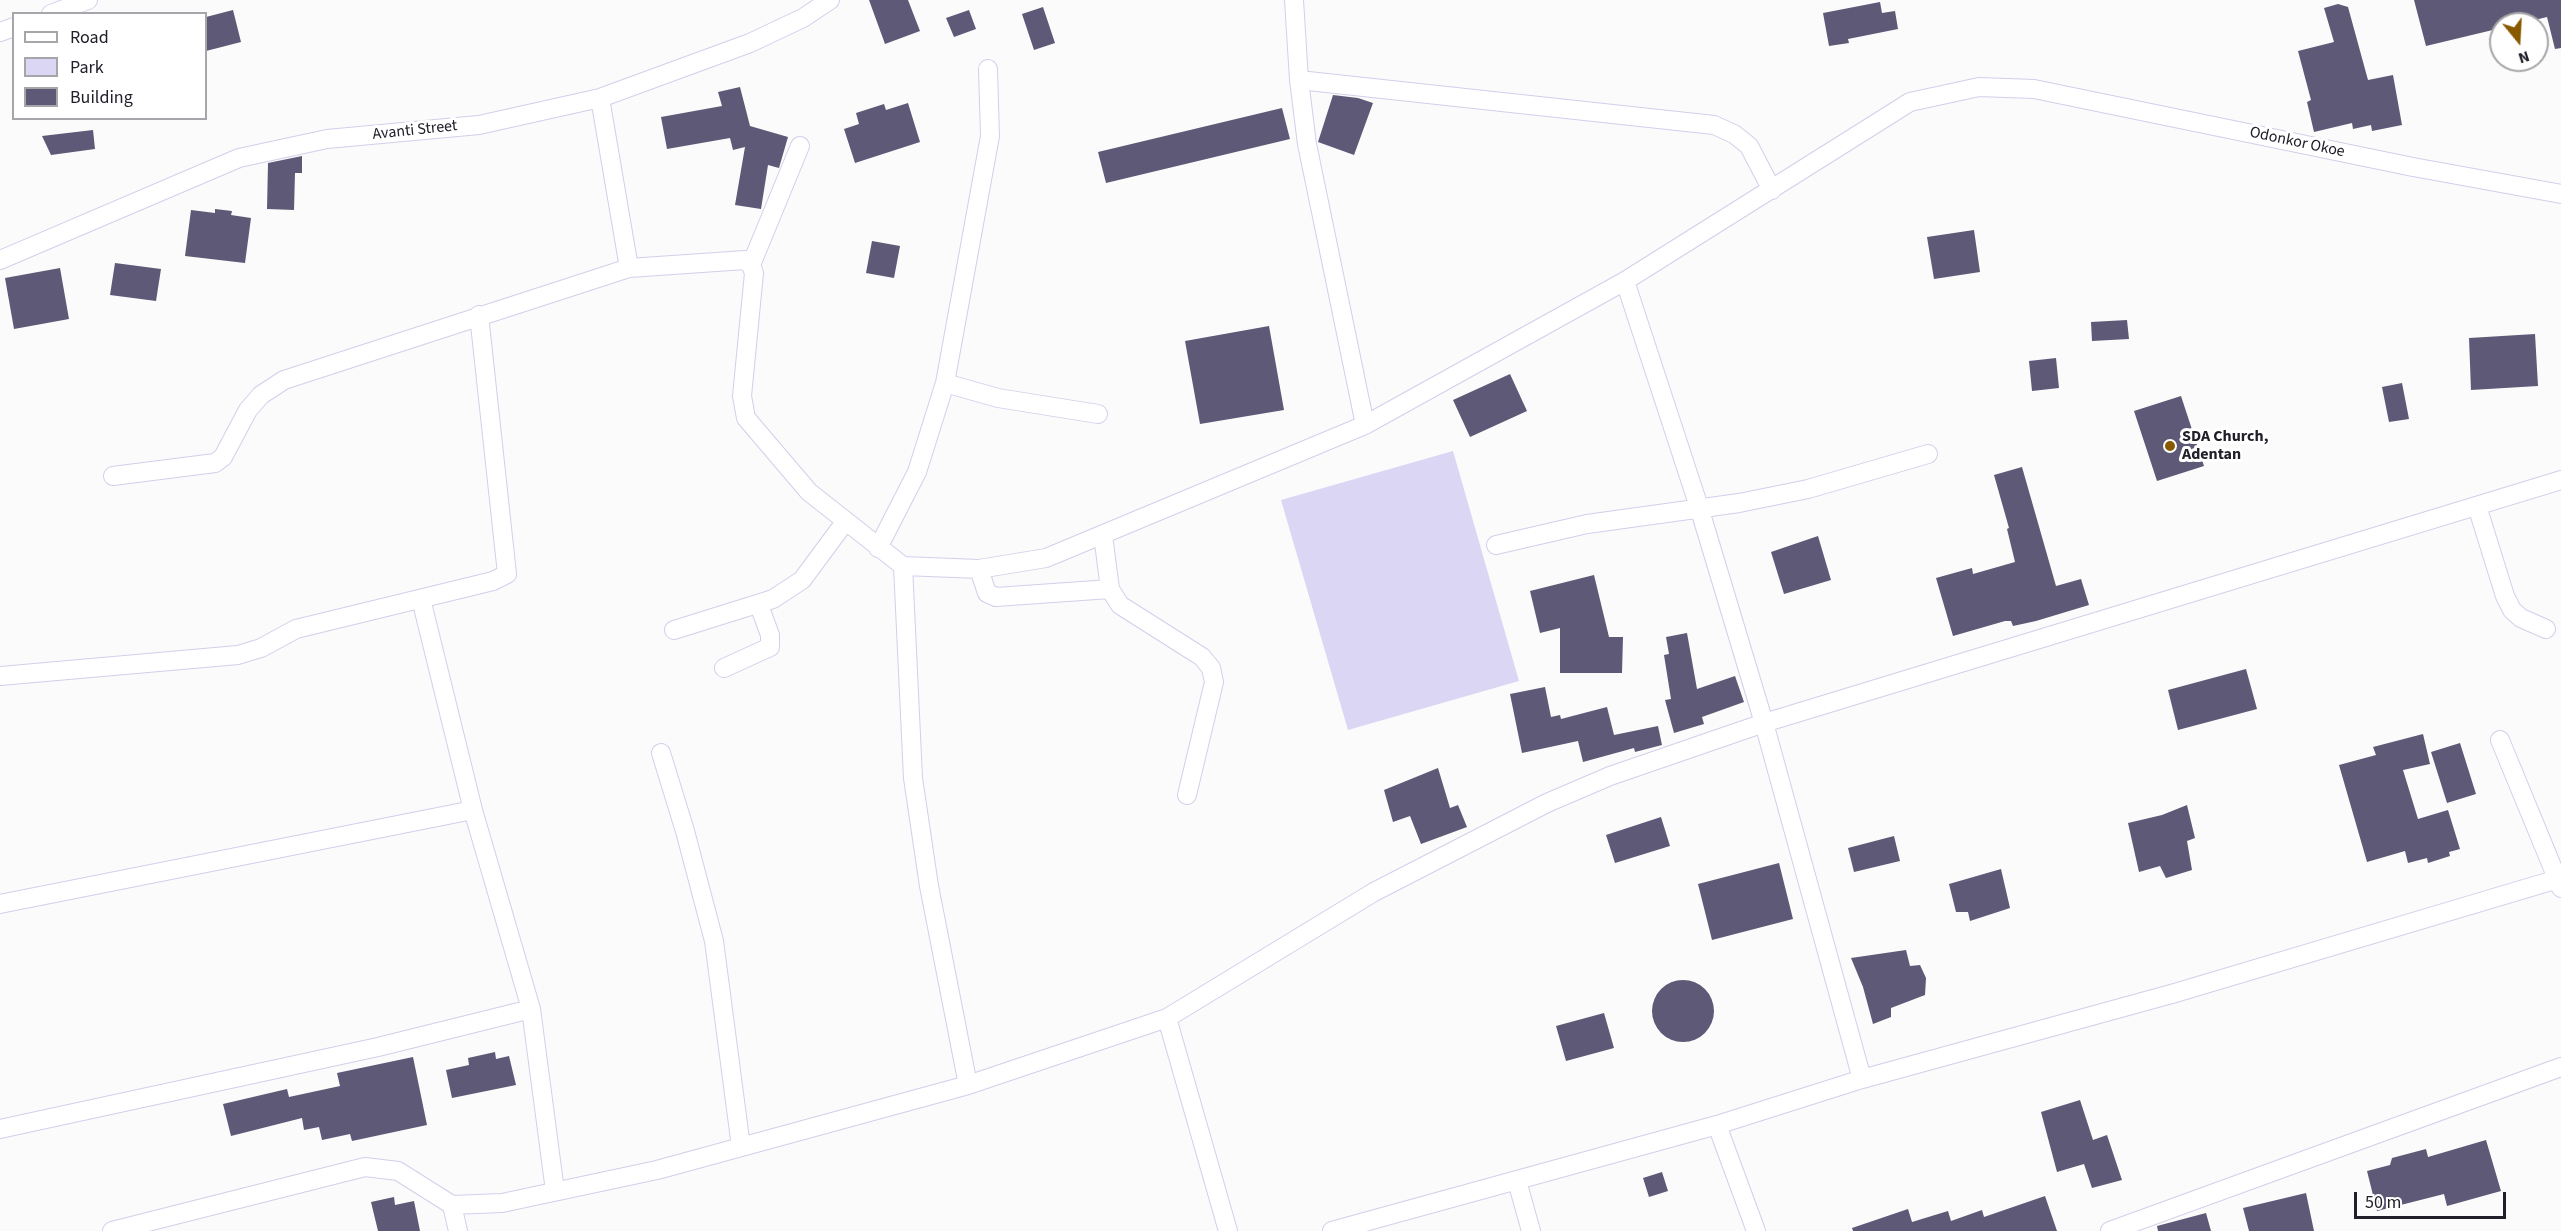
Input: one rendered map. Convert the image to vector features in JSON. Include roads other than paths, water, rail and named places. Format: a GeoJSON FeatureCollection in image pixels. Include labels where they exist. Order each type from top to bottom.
{"type":"FeatureCollection","features":[{"type":"Feature","properties":{"kind":"street"},"geometry":{"type":"LineString","coordinates":[[56,12],[88,0]]}},
{"type":"Feature","properties":{"kind":"street","name":"Avanti Street"},"geometry":{"type":"LineString","coordinates":[[0,260],[239,158],[327,139],[479,125],[600,98],[750,43],[803,18],[830,0]]}},
{"type":"Feature","properties":{"kind":"street"},"geometry":{"type":"LineString","coordinates":[[1294,0],[1299,80],[1307,144],[1365,425]]}},
{"type":"Feature","properties":{"kind":"street"},"geometry":{"type":"LineString","coordinates":[[878,548],[917,472],[945,383],[990,136],[988,69]]}},
{"type":"Feature","properties":{"kind":"street"},"geometry":{"type":"LineString","coordinates":[[1299,80],[1714,125],[1749,146],[1773,190]]}},
{"type":"Feature","properties":{"kind":"street","name":"Odonkor Okoe"},"geometry":{"type":"LineString","coordinates":[[903,566],[979,569],[1046,558],[1365,425],[1625,280],[1911,102],[1979,87],[2034,88],[2413,167],[2561,194]]}},
{"type":"Feature","properties":{"kind":"street"},"geometry":{"type":"LineString","coordinates":[[600,98],[629,268]]}},
{"type":"Feature","properties":{"kind":"street"},"geometry":{"type":"LineString","coordinates":[[751,265],[800,146]]}},
{"type":"Feature","properties":{"kind":"street"},"geometry":{"type":"LineString","coordinates":[[113,476],[216,463],[223,457],[248,410],[261,395],[284,380],[629,268],[745,260],[751,265],[754,273],[742,396],[746,418],[789,472],[845,522],[903,566],[914,778],[929,886],[968,1085]]}},
{"type":"Feature","properties":{"kind":"street"},"geometry":{"type":"LineString","coordinates":[[1625,280],[1699,507],[1764,723],[1862,1079]]}},
{"type":"Feature","properties":{"kind":"street"},"geometry":{"type":"LineString","coordinates":[[0,675],[238,655],[261,648],[296,629],[493,581],[507,574],[479,315]]}},
{"type":"Feature","properties":{"kind":"street"},"geometry":{"type":"LineString","coordinates":[[945,383],[998,398],[1098,414]]}},
{"type":"Feature","properties":{"kind":"street"},"geometry":{"type":"LineString","coordinates":[[1496,545],[1587,524],[1739,502],[1808,489],[1928,454]]}},
{"type":"Feature","properties":{"kind":"street"},"geometry":{"type":"LineString","coordinates":[[112,1231],[365,1167],[398,1171],[452,1205],[502,1203],[657,1170],[968,1085],[1167,1018],[1374,892],[1547,803],[1610,776],[1764,723],[2561,480]]}},
{"type":"Feature","properties":{"kind":"street"},"geometry":{"type":"LineString","coordinates":[[2477,506],[2505,596],[2512,610],[2521,618],[2546,629]]}},
{"type":"Feature","properties":{"kind":"street"},"geometry":{"type":"LineString","coordinates":[[674,630],[759,605],[802,580],[845,522]]}},
{"type":"Feature","properties":{"kind":"street"},"geometry":{"type":"LineString","coordinates":[[1103,535],[1110,589],[1120,605],[1202,657],[1211,668],[1214,682],[1187,795]]}},
{"type":"Feature","properties":{"kind":"street"},"geometry":{"type":"LineString","coordinates":[[979,569],[987,593],[996,597],[1110,589]]}},
{"type":"Feature","properties":{"kind":"street"},"geometry":{"type":"LineString","coordinates":[[421,599],[473,810],[531,1009],[555,1191]]}},
{"type":"Feature","properties":{"kind":"street"},"geometry":{"type":"LineString","coordinates":[[724,668],[770,647],[770,635],[759,605]]}},
{"type":"Feature","properties":{"kind":"street"},"geometry":{"type":"LineString","coordinates":[[1332,1231],[1717,1125],[1862,1079],[2175,993],[2560,882],[2500,740]]}},
{"type":"Feature","properties":{"kind":"street"},"geometry":{"type":"LineString","coordinates":[[661,753],[688,841],[714,941],[741,1147]]}},
{"type":"Feature","properties":{"kind":"street"},"geometry":{"type":"LineString","coordinates":[[0,904],[473,810]]}},
{"type":"Feature","properties":{"kind":"street"},"geometry":{"type":"LineString","coordinates":[[0,1129],[378,1047],[531,1009]]}},
{"type":"Feature","properties":{"kind":"street"},"geometry":{"type":"LineString","coordinates":[[1167,1018],[1228,1231]]}},
{"type":"Feature","properties":{"kind":"street"},"geometry":{"type":"LineString","coordinates":[[2110,1231],[2561,1067]]}},
{"type":"Feature","properties":{"kind":"street"},"geometry":{"type":"LineString","coordinates":[[1717,1125],[1756,1231]]}},
{"type":"Feature","properties":{"kind":"street"},"geometry":{"type":"LineString","coordinates":[[1517,1181],[1531,1231]]}},
{"type":"Feature","properties":{"kind":"street"},"geometry":{"type":"LineString","coordinates":[[452,1205],[458,1231]]}},
{"type":"Feature","properties":{"kind":"place","name":"SDA Church, Adentan"},"geometry":{"type":"Point","coordinates":[2170,446]}}]}
